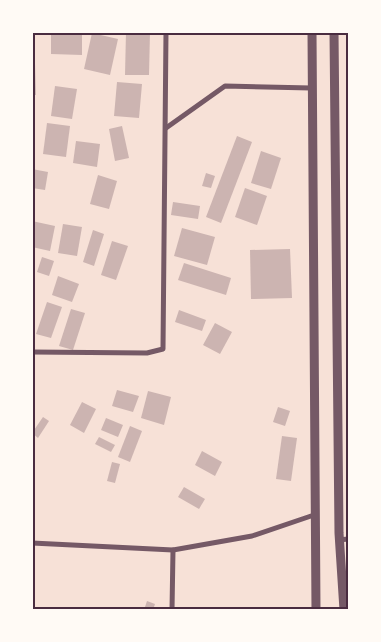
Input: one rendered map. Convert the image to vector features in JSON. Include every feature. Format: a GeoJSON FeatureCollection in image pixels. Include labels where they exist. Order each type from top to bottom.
{"type":"FeatureCollection","features":[{"type":"Feature","properties":{"kind":"street"},"geometry":{"type":"LineString","coordinates":[[32,352],[148,353],[163,350],[166,32]]}},
{"type":"Feature","properties":{"kind":"street"},"geometry":{"type":"LineString","coordinates":[[312,32],[316,610]]}},
{"type":"Feature","properties":{"kind":"street"},"geometry":{"type":"LineString","coordinates":[[334,32],[344,610]]}},
{"type":"Feature","properties":{"kind":"street"},"geometry":{"type":"LineString","coordinates":[[166,128],[225,86],[311,88]]}},
{"type":"Feature","properties":{"kind":"street"},"geometry":{"type":"LineString","coordinates":[[32,543],[173,550],[252,536],[314,515]]}},
{"type":"Feature","properties":{"kind":"street"},"geometry":{"type":"LineString","coordinates":[[172,610],[173,550]]}},
{"type":"Feature","properties":{"kind":"building"},"geometry":{"type":"Polygon","coordinates":[[[32,32],[34,32],[36,95],[32,95],[32,32]]]}},
{"type":"Feature","properties":{"kind":"building"},"geometry":{"type":"Polygon","coordinates":[[[51,32],[82,32],[82,55],[51,54],[51,32]]]}},
{"type":"Feature","properties":{"kind":"building"},"geometry":{"type":"Polygon","coordinates":[[[126,32],[150,32],[149,75],[125,75],[126,32]]]}},
{"type":"Feature","properties":{"kind":"building"},"geometry":{"type":"Polygon","coordinates":[[[92,33],[118,39],[110,75],[84,69],[92,33]]]}},
{"type":"Feature","properties":{"kind":"building"},"geometry":{"type":"Polygon","coordinates":[[[117,82],[142,84],[139,118],[114,116],[117,82]]]}},
{"type":"Feature","properties":{"kind":"building"},"geometry":{"type":"Polygon","coordinates":[[[55,86],[77,89],[72,119],[51,116],[55,86]]]}},
{"type":"Feature","properties":{"kind":"building"},"geometry":{"type":"Polygon","coordinates":[[[47,123],[70,126],[66,157],[43,154],[47,123]]]}},
{"type":"Feature","properties":{"kind":"building"},"geometry":{"type":"Polygon","coordinates":[[[122,126],[129,158],[115,161],[109,129],[122,126]]]}},
{"type":"Feature","properties":{"kind":"building"},"geometry":{"type":"Polygon","coordinates":[[[237,136],[252,142],[221,223],[206,217],[237,136]]]}},
{"type":"Feature","properties":{"kind":"building"},"geometry":{"type":"Polygon","coordinates":[[[76,141],[100,144],[97,167],[73,163],[76,141]]]}},
{"type":"Feature","properties":{"kind":"building"},"geometry":{"type":"Polygon","coordinates":[[[261,151],[281,158],[271,189],[251,183],[261,151]]]}},
{"type":"Feature","properties":{"kind":"building"},"geometry":{"type":"Polygon","coordinates":[[[32,169],[48,172],[45,190],[32,188],[32,169]]]}},
{"type":"Feature","properties":{"kind":"building"},"geometry":{"type":"Polygon","coordinates":[[[206,173],[215,176],[211,188],[202,186],[206,173]]]}},
{"type":"Feature","properties":{"kind":"building"},"geometry":{"type":"Polygon","coordinates":[[[98,175],[117,181],[109,209],[90,204],[98,175]]]}},
{"type":"Feature","properties":{"kind":"building"},"geometry":{"type":"Polygon","coordinates":[[[245,188],[267,196],[257,225],[235,217],[245,188]]]}},
{"type":"Feature","properties":{"kind":"building"},"geometry":{"type":"Polygon","coordinates":[[[173,202],[200,206],[198,219],[171,215],[173,202]]]}},
{"type":"Feature","properties":{"kind":"building"},"geometry":{"type":"Polygon","coordinates":[[[32,221],[55,226],[50,251],[32,247],[32,221]]]}},
{"type":"Feature","properties":{"kind":"building"},"geometry":{"type":"Polygon","coordinates":[[[63,224],[82,227],[77,256],[58,253],[63,224]]]}},
{"type":"Feature","properties":{"kind":"building"},"geometry":{"type":"Polygon","coordinates":[[[182,228],[215,237],[207,265],[174,256],[182,228]]]}},
{"type":"Feature","properties":{"kind":"building"},"geometry":{"type":"Polygon","coordinates":[[[93,230],[104,234],[94,266],[83,262],[93,230]]]}},
{"type":"Feature","properties":{"kind":"building"},"geometry":{"type":"Polygon","coordinates":[[[112,241],[128,246],[116,280],[101,275],[112,241]]]}},
{"type":"Feature","properties":{"kind":"building"},"geometry":{"type":"Polygon","coordinates":[[[290,249],[292,298],[251,299],[250,250],[290,249]]]}},
{"type":"Feature","properties":{"kind":"building"},"geometry":{"type":"Polygon","coordinates":[[[42,257],[54,261],[49,276],[37,272],[42,257]]]}},
{"type":"Feature","properties":{"kind":"building"},"geometry":{"type":"Polygon","coordinates":[[[184,263],[231,278],[226,295],[178,280],[184,263]]]}},
{"type":"Feature","properties":{"kind":"building"},"geometry":{"type":"Polygon","coordinates":[[[58,276],[79,284],[72,302],[52,295],[58,276]]]}},
{"type":"Feature","properties":{"kind":"building"},"geometry":{"type":"Polygon","coordinates":[[[47,302],[62,307],[51,338],[36,334],[47,302]]]}},
{"type":"Feature","properties":{"kind":"building"},"geometry":{"type":"Polygon","coordinates":[[[71,309],[85,313],[73,350],[59,346],[71,309]]]}},
{"type":"Feature","properties":{"kind":"building"},"geometry":{"type":"Polygon","coordinates":[[[179,310],[206,320],[202,331],[175,322],[179,310]]]}},
{"type":"Feature","properties":{"kind":"building"},"geometry":{"type":"Polygon","coordinates":[[[215,323],[232,332],[220,354],[203,345],[215,323]]]}},
{"type":"Feature","properties":{"kind":"building"},"geometry":{"type":"Polygon","coordinates":[[[117,390],[139,396],[133,412],[112,406],[117,390]]]}},
{"type":"Feature","properties":{"kind":"building"},"geometry":{"type":"Polygon","coordinates":[[[148,391],[171,397],[164,425],[141,418],[148,391]]]}},
{"type":"Feature","properties":{"kind":"building"},"geometry":{"type":"Polygon","coordinates":[[[82,402],[96,409],[84,433],[70,425],[82,402]]]}},
{"type":"Feature","properties":{"kind":"building"},"geometry":{"type":"Polygon","coordinates":[[[278,407],[290,411],[285,426],[273,422],[278,407]]]}},
{"type":"Feature","properties":{"kind":"building"},"geometry":{"type":"Polygon","coordinates":[[[43,417],[49,421],[38,438],[32,433],[43,417]]]}},
{"type":"Feature","properties":{"kind":"building"},"geometry":{"type":"Polygon","coordinates":[[[106,418],[123,425],[118,437],[101,430],[106,418]]]}},
{"type":"Feature","properties":{"kind":"building"},"geometry":{"type":"Polygon","coordinates":[[[130,426],[142,431],[130,462],[118,457],[130,426]]]}},
{"type":"Feature","properties":{"kind":"building"},"geometry":{"type":"Polygon","coordinates":[[[282,436],[297,438],[291,481],[276,479],[282,436]]]}},
{"type":"Feature","properties":{"kind":"building"},"geometry":{"type":"Polygon","coordinates":[[[99,437],[115,445],[111,452],[95,444],[99,437]]]}},
{"type":"Feature","properties":{"kind":"building"},"geometry":{"type":"Polygon","coordinates":[[[202,451],[222,462],[215,476],[195,465],[202,451]]]}},
{"type":"Feature","properties":{"kind":"building"},"geometry":{"type":"Polygon","coordinates":[[[112,462],[120,464],[115,483],[107,481],[112,462]]]}},
{"type":"Feature","properties":{"kind":"building"},"geometry":{"type":"Polygon","coordinates":[[[184,487],[205,499],[199,509],[178,497],[184,487]]]}},
{"type":"Feature","properties":{"kind":"building"},"geometry":{"type":"Polygon","coordinates":[[[147,601],[155,604],[153,610],[144,610],[147,601]]]}}]}
